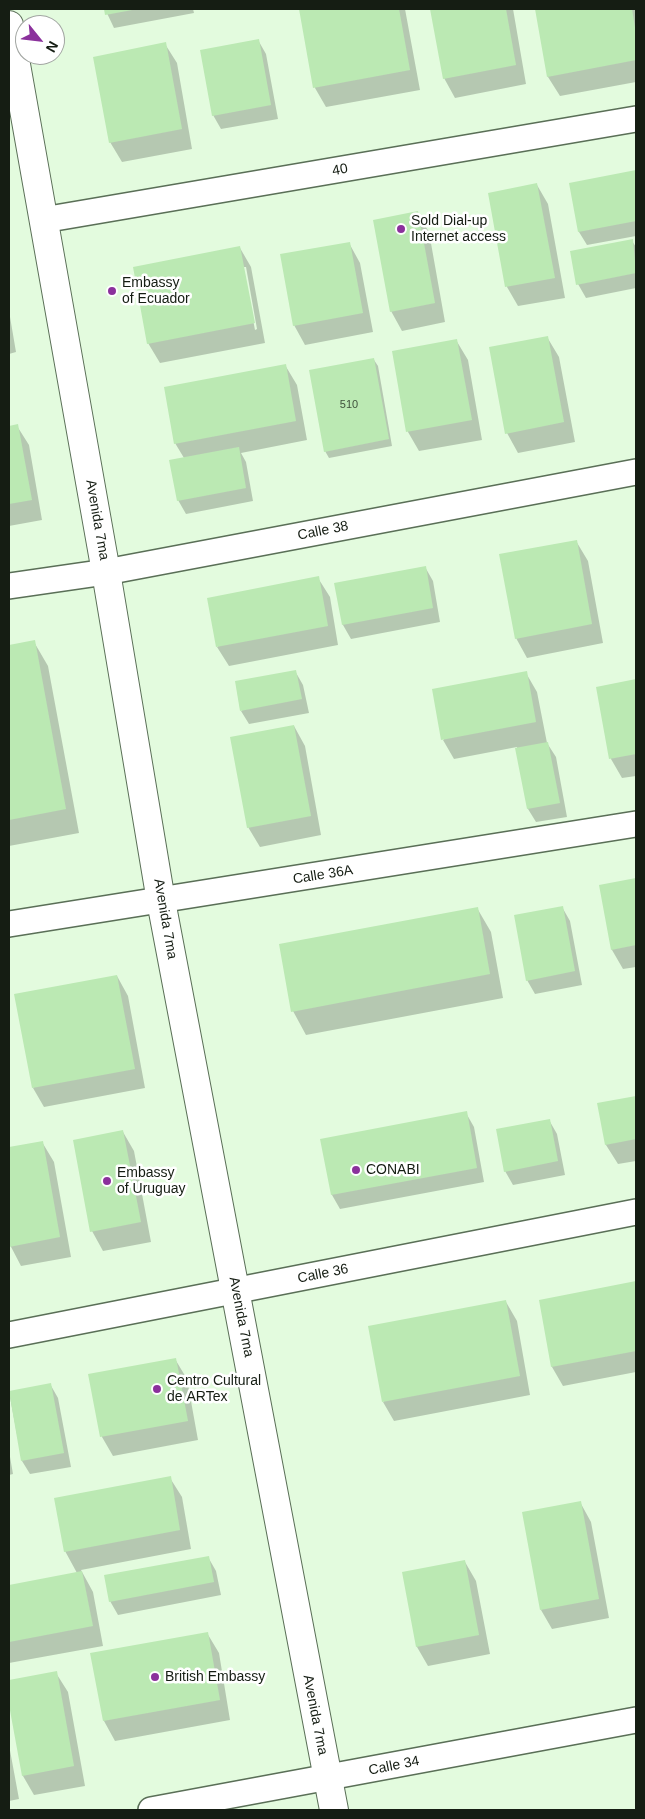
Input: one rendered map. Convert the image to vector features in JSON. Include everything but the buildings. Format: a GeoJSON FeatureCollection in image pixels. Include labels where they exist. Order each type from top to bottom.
{"type":"FeatureCollection","features":[{"type":"Feature","properties":{"kind":"main road","name":"Avenida 7ma"},"geometry":{"type":"LineString","coordinates":[[9,25],[106,572],[161,902],[334,1810]]}},
{"type":"Feature","properties":{"kind":"street","name":"40"},"geometry":{"type":"LineString","coordinates":[[43,220],[636,119]]}},
{"type":"Feature","properties":{"kind":"street","name":"Calle 38"},"geometry":{"type":"LineString","coordinates":[[9,586],[106,572],[636,472]]}},
{"type":"Feature","properties":{"kind":"street","name":"Calle 36A"},"geometry":{"type":"LineString","coordinates":[[9,924],[161,902],[636,824]]}},
{"type":"Feature","properties":{"kind":"street","name":"Calle 36"},"geometry":{"type":"LineString","coordinates":[[9,1335],[636,1212]]}},
{"type":"Feature","properties":{"kind":"street","name":"Calle 34"},"geometry":{"type":"LineString","coordinates":[[151,1810],[327,1779],[636,1720]]}},
{"type":"Feature","properties":{"kind":"place","name":"Sold Dial-up Internet access"},"geometry":{"type":"Point","coordinates":[401,229]}},
{"type":"Feature","properties":{"kind":"place","name":"Embassy of Ecuador"},"geometry":{"type":"Point","coordinates":[112,291]}},
{"type":"Feature","properties":{"kind":"place","name":"CONABI"},"geometry":{"type":"Point","coordinates":[356,1170]}},
{"type":"Feature","properties":{"kind":"place","name":"Embassy of Uruguay"},"geometry":{"type":"Point","coordinates":[107,1181]}},
{"type":"Feature","properties":{"kind":"place","name":"Centro Cultural de ARTex"},"geometry":{"type":"Point","coordinates":[157,1389]}},
{"type":"Feature","properties":{"kind":"place","name":"British Embassy"},"geometry":{"type":"Point","coordinates":[155,1677]}}]}
